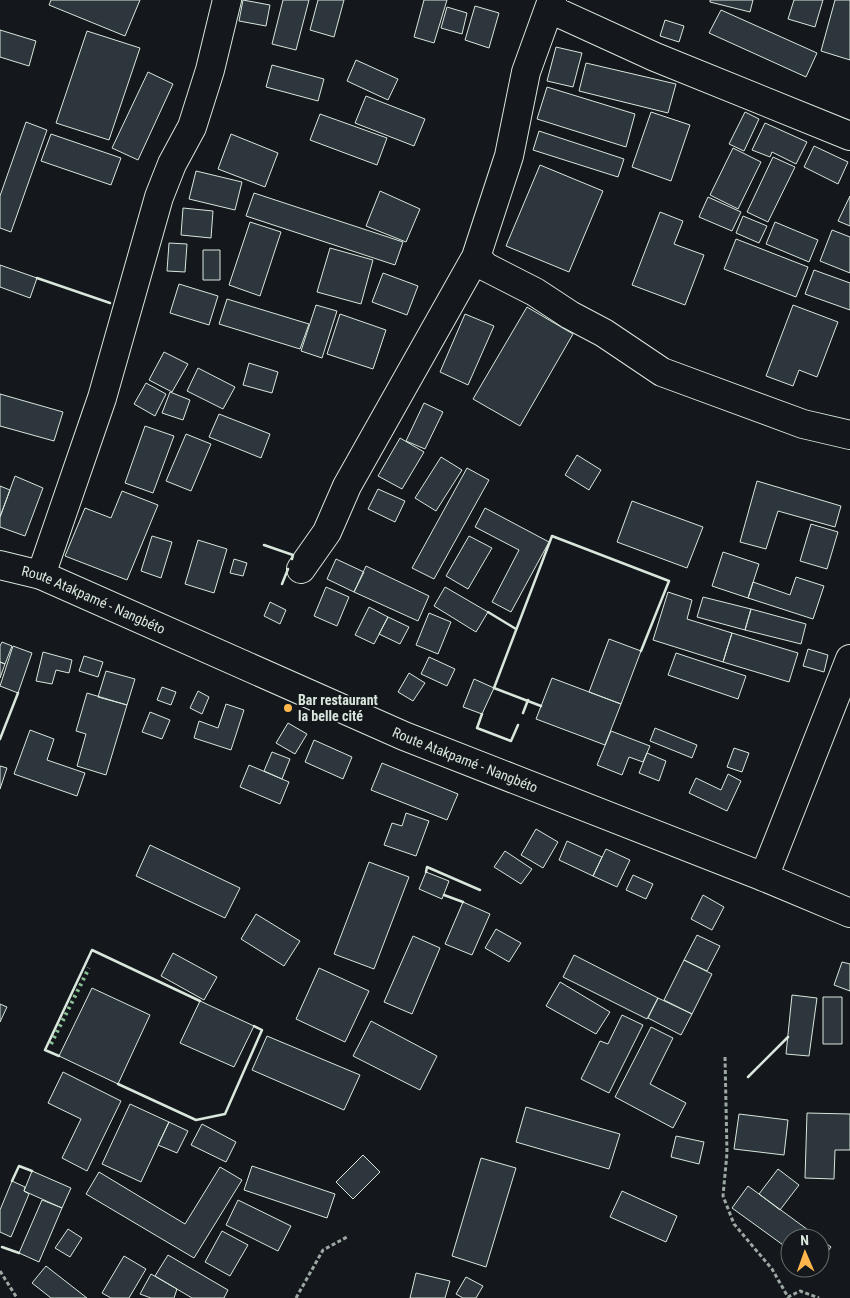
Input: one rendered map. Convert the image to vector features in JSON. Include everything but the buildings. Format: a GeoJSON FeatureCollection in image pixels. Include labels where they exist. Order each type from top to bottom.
{"type":"FeatureCollection","features":[{"type":"Feature","properties":{"kind":"street"},"geometry":{"type":"LineString","coordinates":[[41,575],[102,398],[159,197],[172,164],[192,127],[210,70],[227,0]]}},
{"type":"Feature","properties":{"kind":"street"},"geometry":{"type":"LineString","coordinates":[[301,569],[327,532],[347,486],[476,257],[509,156],[526,72],[551,4],[655,57],[850,136]]}},
{"type":"Feature","properties":{"kind":"street"},"geometry":{"type":"LineString","coordinates":[[476,257],[486,267],[535,292],[570,315],[604,332],[662,372],[803,424],[850,435]]}},
{"type":"Feature","properties":{"kind":"street","name":"Route Atakpamé - Nangbéto"},"geometry":{"type":"LineString","coordinates":[[0,566],[41,575],[404,736],[764,877],[850,914]]}},
{"type":"Feature","properties":{"kind":"street"},"geometry":{"type":"LineString","coordinates":[[764,877],[850,658]]}},
{"type":"Feature","properties":{"kind":"path"},"geometry":{"type":"LineString","coordinates":[[725,1057],[727,1153],[723,1196],[734,1224],[772,1270],[788,1297],[800,1291],[819,1298]]}},
{"type":"Feature","properties":{"kind":"path"},"geometry":{"type":"LineString","coordinates":[[296,1298],[323,1250],[347,1237]]}},
{"type":"Feature","properties":{"kind":"path"},"geometry":{"type":"LineString","coordinates":[[0,1271],[16,1298]]}},
{"type":"Feature","properties":{"kind":"hedge"},"geometry":{"type":"LineString","coordinates":[[51,1044],[89,968]]}},
{"type":"Feature","properties":{"kind":"wall"},"geometry":{"type":"LineString","coordinates":[[37,278],[110,303]]}},
{"type":"Feature","properties":{"kind":"wall"},"geometry":{"type":"LineString","coordinates":[[541,706],[494,688],[552,536],[669,581],[641,651]]}},
{"type":"Feature","properties":{"kind":"wall"},"geometry":{"type":"LineString","coordinates":[[264,545],[293,555],[292,559]]}},
{"type":"Feature","properties":{"kind":"wall"},"geometry":{"type":"LineString","coordinates":[[282,584],[288,569]]}},
{"type":"Feature","properties":{"kind":"wall"},"geometry":{"type":"LineString","coordinates":[[488,612],[516,629]]}},
{"type":"Feature","properties":{"kind":"wall"},"geometry":{"type":"LineString","coordinates":[[0,739],[18,693]]}},
{"type":"Feature","properties":{"kind":"wall"},"geometry":{"type":"LineString","coordinates":[[523,713],[528,700]]}},
{"type":"Feature","properties":{"kind":"wall"},"geometry":{"type":"LineString","coordinates":[[482,714],[477,728],[511,741],[518,725]]}},
{"type":"Feature","properties":{"kind":"wall"},"geometry":{"type":"LineString","coordinates":[[426,872],[427,867],[480,890]]}},
{"type":"Feature","properties":{"kind":"wall"},"geometry":{"type":"LineString","coordinates":[[444,895],[463,902]]}},
{"type":"Feature","properties":{"kind":"wall"},"geometry":{"type":"LineString","coordinates":[[59,1056],[45,1050],[92,950],[200,1001]]}},
{"type":"Feature","properties":{"kind":"wall"},"geometry":{"type":"LineString","coordinates":[[118,1084],[196,1120],[225,1114],[262,1030],[254,1026]]}},
{"type":"Feature","properties":{"kind":"wall"},"geometry":{"type":"LineString","coordinates":[[748,1077],[788,1037]]}},
{"type":"Feature","properties":{"kind":"wall"},"geometry":{"type":"LineString","coordinates":[[12,1181],[19,1166],[32,1171]]}},
{"type":"Feature","properties":{"kind":"wall"},"geometry":{"type":"LineString","coordinates":[[2,1247],[19,1253]]}},
{"type":"Feature","properties":{"kind":"place","name":"Bar restaurant la belle cité"},"geometry":{"type":"Point","coordinates":[288,708]}}]}
